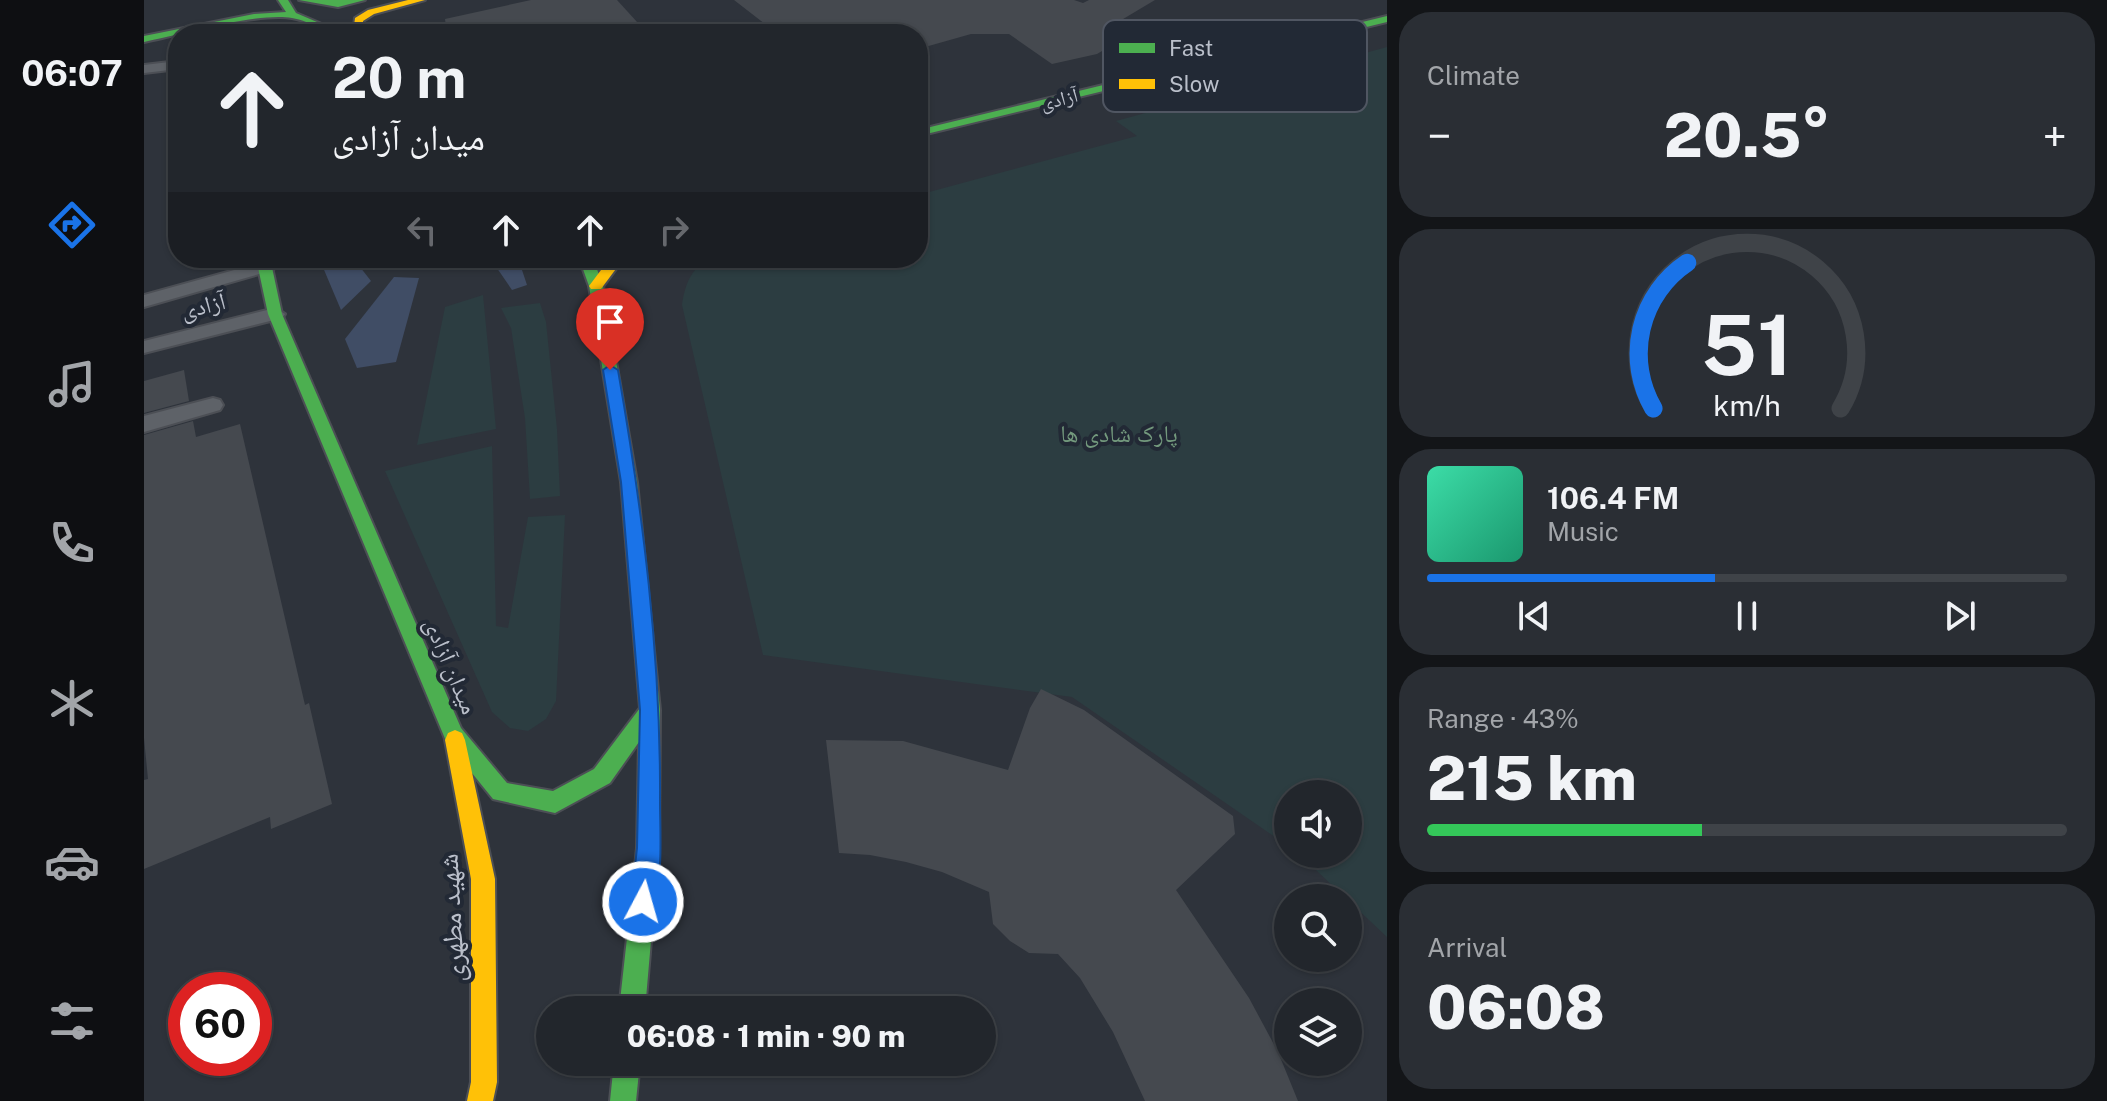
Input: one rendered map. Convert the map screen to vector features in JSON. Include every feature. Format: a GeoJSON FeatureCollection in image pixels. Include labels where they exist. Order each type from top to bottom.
{"type":"FeatureCollection","features":[{"type":"Feature","properties":{"kind":"main road"},"geometry":{"type":"LineString","coordinates":[[228,24],[294,5],[360,0]]}},
{"type":"Feature","properties":{"kind":"main road"},"geometry":{"type":"LineString","coordinates":[[358,24],[358,20],[371,12],[420,0]]}},
{"type":"Feature","properties":{"kind":"main road"},"geometry":{"type":"LineString","coordinates":[[205,3],[206,24]]}},
{"type":"Feature","properties":{"kind":"main road"},"geometry":{"type":"LineString","coordinates":[[294,5],[324,24]]}},
{"type":"Feature","properties":{"kind":"main road","name":"آزادی"},"geometry":{"type":"LineString","coordinates":[[1367,24],[1387,19]]}},
{"type":"Feature","properties":{"kind":"main road"},"geometry":{"type":"LineString","coordinates":[[144,39],[168,36]]}},
{"type":"Feature","properties":{"kind":"main road","name":"آزادی"},"geometry":{"type":"LineString","coordinates":[[928,113],[1087,73]]}},
{"type":"Feature","properties":{"kind":"main road","name":"آزادی"},"geometry":{"type":"LineString","coordinates":[[928,131],[1103,88]]}},
{"type":"Feature","properties":{"kind":"main road","name":"میدان آزادی"},"geometry":{"type":"LineString","coordinates":[[266,268],[275,314],[453,734],[501,792],[555,802],[602,776],[650,710]]}},
{"type":"Feature","properties":{"kind":"main road"},"geometry":{"type":"LineString","coordinates":[[590,268],[596,286],[629,482],[650,710],[648,848],[633,996]]}},
{"type":"Feature","properties":{"kind":"main road"},"geometry":{"type":"LineString","coordinates":[[596,286],[610,268]]}},
{"type":"Feature","properties":{"kind":"main road","name":"شهید مطهری"},"geometry":{"type":"LineString","coordinates":[[453,734],[483,879],[484,1082],[480,1101]]}},
{"type":"Feature","properties":{"kind":"main road"},"geometry":{"type":"LineString","coordinates":[[623,1101],[626,1076]]}},
{"type":"Feature","properties":{"kind":"lane"},"geometry":{"type":"LineString","coordinates":[[144,69],[168,66]]}},
{"type":"Feature","properties":{"kind":"lane","name":"آزادی"},"geometry":{"type":"LineString","coordinates":[[144,301],[246,268]]}},
{"type":"Feature","properties":{"kind":"lane","name":"آزادی"},"geometry":{"type":"LineString","coordinates":[[144,347],[275,314]]}},
{"type":"Feature","properties":{"kind":"lane"},"geometry":{"type":"LineString","coordinates":[[144,424],[213,405]]}},
{"type":"Feature","properties":{"kind":"green space","name":"پارک شادی ها"},"geometry":{"type":"Polygon","coordinates":[[[1387,47],[1387,937],[1362,913],[1362,884],[1331,884],[1314,868],[1362,868],[1362,780],[1274,780],[1274,836],[1072,697],[763,655],[682,305],[690,278],[697,268],[928,268],[928,192],[1137,136],[1116,121],[1149,112],[1367,112],[1367,52],[1387,47]]]}},
{"type":"Feature","properties":{"kind":"green space"},"geometry":{"type":"Polygon","coordinates":[[[483,295],[496,429],[417,445],[445,307],[483,295]]]}},
{"type":"Feature","properties":{"kind":"green space"},"geometry":{"type":"Polygon","coordinates":[[[540,303],[546,322],[560,496],[530,499],[525,418],[511,328],[501,308],[540,303]]]}},
{"type":"Feature","properties":{"kind":"green space"},"geometry":{"type":"Polygon","coordinates":[[[492,446],[496,626],[508,628],[528,517],[565,515],[556,701],[546,719],[528,731],[510,728],[492,712],[385,471],[492,446]]]}},
{"type":"Feature","properties":{"kind":"water"},"geometry":{"type":"Polygon","coordinates":[[[323,268],[361,268],[371,281],[341,310],[323,268]]]}},
{"type":"Feature","properties":{"kind":"water"},"geometry":{"type":"Polygon","coordinates":[[[497,268],[521,268],[527,285],[512,290],[497,268]]]}},
{"type":"Feature","properties":{"kind":"water"},"geometry":{"type":"Polygon","coordinates":[[[394,277],[419,278],[396,362],[357,368],[345,339],[394,277]]]}},
{"type":"Feature","properties":{"kind":"building"},"geometry":{"type":"Polygon","coordinates":[[[531,0],[617,0],[639,24],[446,24],[445,19],[531,0]]]}},
{"type":"Feature","properties":{"kind":"building"},"geometry":{"type":"Polygon","coordinates":[[[734,0],[1074,0],[1083,3],[1089,0],[1155,0],[1121,20],[1103,20],[1103,50],[1052,64],[1009,34],[971,34],[928,46],[928,24],[765,24],[734,0]]]}},
{"type":"Feature","properties":{"kind":"building"},"geometry":{"type":"Polygon","coordinates":[[[184,370],[189,401],[144,413],[144,381],[184,370]]]}},
{"type":"Feature","properties":{"kind":"building"},"geometry":{"type":"Polygon","coordinates":[[[193,421],[196,437],[240,424],[305,705],[309,703],[332,804],[271,829],[270,817],[144,869],[144,780],[148,779],[144,738],[144,435],[193,421]]]}},
{"type":"Feature","properties":{"kind":"building"},"geometry":{"type":"Polygon","coordinates":[[[1041,689],[1084,710],[1233,816],[1235,834],[1176,890],[1249,998],[1274,1045],[1274,1076],[1288,1076],[1298,1101],[1145,1101],[1113,1032],[1080,978],[1058,954],[1029,953],[1010,941],[993,924],[989,892],[942,872],[906,862],[839,853],[826,740],[903,741],[1008,770],[1030,708],[1041,689]]]}},
{"type":"Feature","properties":{"kind":"traffic: fast"},"geometry":{"type":"LineString","coordinates":[[283,0],[293,15],[315,24]]}},
{"type":"Feature","properties":{"kind":"traffic: fast"},"geometry":{"type":"LineString","coordinates":[[304,0],[338,4],[360,0]]}},
{"type":"Feature","properties":{"kind":"traffic: fast"},"geometry":{"type":"LineString","coordinates":[[217,24],[254,17],[293,15]]}},
{"type":"Feature","properties":{"kind":"traffic: fast"},"geometry":{"type":"LineString","coordinates":[[1367,24],[1387,19]]}},
{"type":"Feature","properties":{"kind":"traffic: fast"},"geometry":{"type":"LineString","coordinates":[[144,39],[168,34]]}},
{"type":"Feature","properties":{"kind":"traffic: fast"},"geometry":{"type":"LineString","coordinates":[[928,131],[1103,88]]}},
{"type":"Feature","properties":{"kind":"traffic: fast"},"geometry":{"type":"LineString","coordinates":[[265,268],[275,314],[453,734],[501,792],[555,802],[602,776],[650,710]]}},
{"type":"Feature","properties":{"kind":"traffic: fast"},"geometry":{"type":"LineString","coordinates":[[590,268],[596,286],[629,482],[650,710],[648,848],[633,996]]}},
{"type":"Feature","properties":{"kind":"traffic: fast"},"geometry":{"type":"LineString","coordinates":[[623,1101],[626,1076]]}},
{"type":"Feature","properties":{"kind":"traffic: slow"},"geometry":{"type":"LineString","coordinates":[[358,24],[358,20],[371,12],[420,0]]}},
{"type":"Feature","properties":{"kind":"traffic: slow"},"geometry":{"type":"LineString","coordinates":[[596,286],[610,268]]}},
{"type":"Feature","properties":{"kind":"traffic: slow"},"geometry":{"type":"LineString","coordinates":[[455,740],[483,879],[484,1082],[480,1101]]}},
{"type":"Feature","properties":{"kind":"route"},"geometry":{"type":"LineString","coordinates":[[610,370],[629,482],[650,710],[648,848],[643,902]]}}]}
